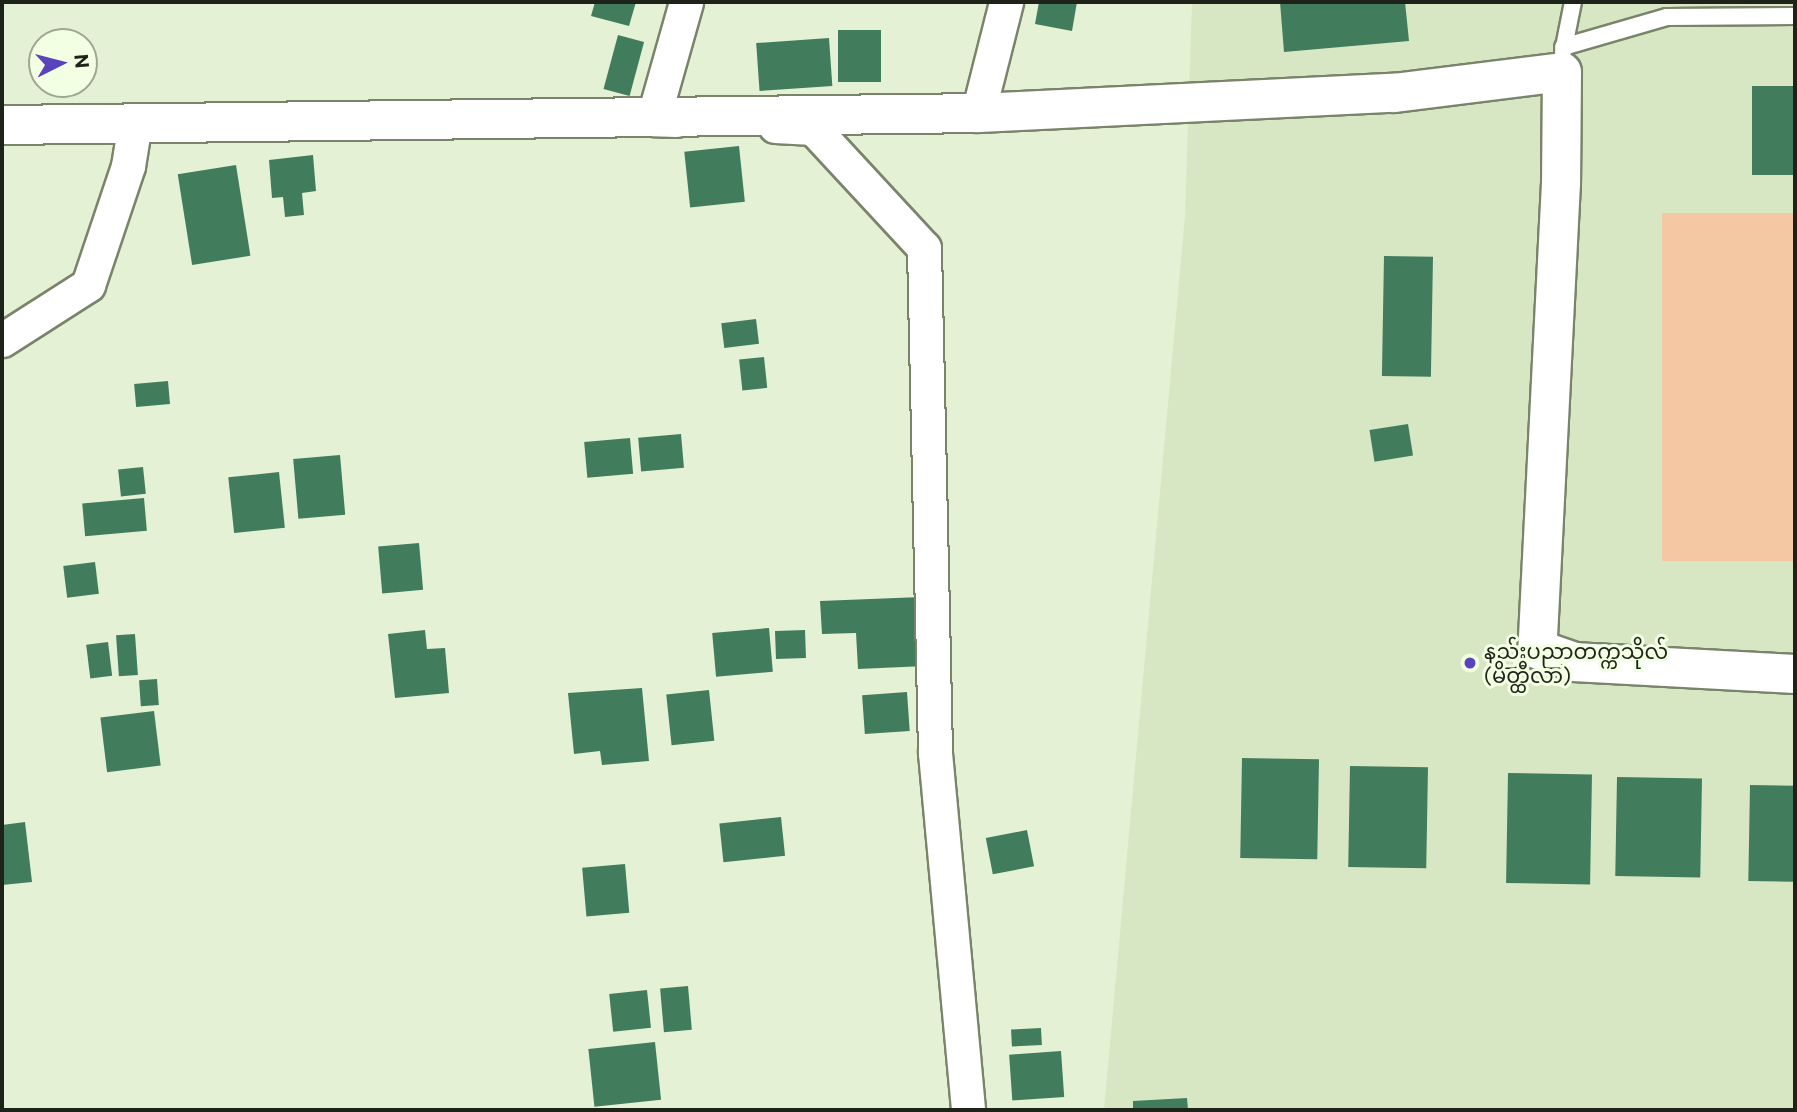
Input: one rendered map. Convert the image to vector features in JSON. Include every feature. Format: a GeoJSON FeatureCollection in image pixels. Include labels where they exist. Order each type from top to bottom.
{"type":"FeatureCollection","features":[{"type":"Feature","properties":{"kind":"street"},"geometry":{"type":"LineString","coordinates":[[653,119],[686,2]]}},
{"type":"Feature","properties":{"kind":"street"},"geometry":{"type":"LineString","coordinates":[[978,113],[1006,2]]}},
{"type":"Feature","properties":{"kind":"street"},"geometry":{"type":"LineString","coordinates":[[2,125],[978,113],[1394,93],[1562,60],[1561,183],[1537,649],[1574,662],[1795,674]]}},
{"type":"Feature","properties":{"kind":"street"},"geometry":{"type":"LineString","coordinates":[[653,119],[813,128],[924,248],[935,753],[968,1110]]}},
{"type":"Feature","properties":{"kind":"street"},"geometry":{"type":"LineString","coordinates":[[2,340],[88,285],[128,166],[135,124]]}},
{"type":"Feature","properties":{"kind":"lane"},"geometry":{"type":"LineString","coordinates":[[1562,60],[1573,2]]}},
{"type":"Feature","properties":{"kind":"lane"},"geometry":{"type":"LineString","coordinates":[[1562,60],[1667,17],[1795,16]]}},
{"type":"Feature","properties":{"kind":"shaded area","name":"နည်းပညာတက္ကသိုလ် (မိတ္ထီလာ)"},"geometry":{"type":"Polygon","coordinates":[[[1192,2],[1795,2],[1795,1110],[1104,1110],[1185,216],[1192,2]]]}},
{"type":"Feature","properties":{"kind":"shaded area"},"geometry":{"type":"Polygon","coordinates":[[[1662,213],[1795,213],[1795,561],[1662,561],[1662,213]]]}},
{"type":"Feature","properties":{"kind":"building"},"geometry":{"type":"Polygon","coordinates":[[[595,2],[636,2],[629,26],[591,16],[595,2]]]}},
{"type":"Feature","properties":{"kind":"building"},"geometry":{"type":"Polygon","coordinates":[[[1039,2],[1077,2],[1072,31],[1035,24],[1039,2]]]}},
{"type":"Feature","properties":{"kind":"building"},"geometry":{"type":"Polygon","coordinates":[[[1280,2],[1405,2],[1409,41],[1284,52],[1280,2]]]}},
{"type":"Feature","properties":{"kind":"building"},"geometry":{"type":"Polygon","coordinates":[[[838,30],[881,30],[881,82],[838,82],[838,30]]]}},
{"type":"Feature","properties":{"kind":"building"},"geometry":{"type":"Polygon","coordinates":[[[618,35],[644,42],[630,96],[604,89],[618,35]]]}},
{"type":"Feature","properties":{"kind":"building"},"geometry":{"type":"Polygon","coordinates":[[[829,38],[832,86],[760,91],[756,43],[829,38]]]}},
{"type":"Feature","properties":{"kind":"building"},"geometry":{"type":"Polygon","coordinates":[[[1752,86],[1795,86],[1795,175],[1752,175],[1752,86]]]}},
{"type":"Feature","properties":{"kind":"building"},"geometry":{"type":"Polygon","coordinates":[[[739,146],[745,202],[690,207],[684,152],[739,146]]]}},
{"type":"Feature","properties":{"kind":"building"},"geometry":{"type":"Polygon","coordinates":[[[313,155],[316,191],[302,193],[304,215],[285,217],[283,197],[272,198],[269,160],[313,155]]]}},
{"type":"Feature","properties":{"kind":"building"},"geometry":{"type":"Polygon","coordinates":[[[236,165],[250,256],[192,265],[178,174],[236,165]]]}},
{"type":"Feature","properties":{"kind":"building"},"geometry":{"type":"Polygon","coordinates":[[[1384,256],[1433,257],[1431,377],[1382,376],[1384,256]]]}},
{"type":"Feature","properties":{"kind":"building"},"geometry":{"type":"Polygon","coordinates":[[[756,319],[759,344],[724,348],[721,323],[756,319]]]}},
{"type":"Feature","properties":{"kind":"building"},"geometry":{"type":"Polygon","coordinates":[[[764,357],[767,388],[742,390],[739,360],[764,357]]]}},
{"type":"Feature","properties":{"kind":"building"},"geometry":{"type":"Polygon","coordinates":[[[168,381],[170,404],[136,407],[134,384],[168,381]]]}},
{"type":"Feature","properties":{"kind":"building"},"geometry":{"type":"Polygon","coordinates":[[[1408,424],[1413,456],[1374,462],[1369,430],[1408,424]]]}},
{"type":"Feature","properties":{"kind":"building"},"geometry":{"type":"Polygon","coordinates":[[[681,434],[684,468],[641,472],[638,438],[681,434]]]}},
{"type":"Feature","properties":{"kind":"building"},"geometry":{"type":"Polygon","coordinates":[[[630,438],[633,474],[587,478],[584,442],[630,438]]]}},
{"type":"Feature","properties":{"kind":"building"},"geometry":{"type":"Polygon","coordinates":[[[340,455],[345,515],[298,519],[293,459],[340,455]]]}},
{"type":"Feature","properties":{"kind":"building"},"geometry":{"type":"Polygon","coordinates":[[[143,467],[146,494],[121,496],[118,470],[143,467]]]}},
{"type":"Feature","properties":{"kind":"building"},"geometry":{"type":"Polygon","coordinates":[[[279,472],[285,528],[234,533],[228,477],[279,472]]]}},
{"type":"Feature","properties":{"kind":"building"},"geometry":{"type":"Polygon","coordinates":[[[144,498],[147,531],[85,536],[82,503],[144,498]]]}},
{"type":"Feature","properties":{"kind":"building"},"geometry":{"type":"Polygon","coordinates":[[[419,543],[423,590],[382,593],[378,547],[419,543]]]}},
{"type":"Feature","properties":{"kind":"building"},"geometry":{"type":"Polygon","coordinates":[[[95,562],[99,594],[67,598],[63,566],[95,562]]]}},
{"type":"Feature","properties":{"kind":"building"},"geometry":{"type":"Polygon","coordinates":[[[921,597],[925,666],[858,669],[856,633],[822,634],[820,601],[921,597]]]}},
{"type":"Feature","properties":{"kind":"building"},"geometry":{"type":"Polygon","coordinates":[[[769,628],[773,672],[716,677],[712,633],[769,628]]]}},
{"type":"Feature","properties":{"kind":"building"},"geometry":{"type":"Polygon","coordinates":[[[425,630],[427,649],[445,648],[449,693],[395,698],[388,634],[425,630]]]}},
{"type":"Feature","properties":{"kind":"building"},"geometry":{"type":"Polygon","coordinates":[[[805,630],[806,658],[776,659],[775,631],[805,630]]]}},
{"type":"Feature","properties":{"kind":"building"},"geometry":{"type":"Polygon","coordinates":[[[135,634],[138,675],[119,676],[116,635],[135,634]]]}},
{"type":"Feature","properties":{"kind":"building"},"geometry":{"type":"Polygon","coordinates":[[[108,642],[112,676],[90,678],[86,645],[108,642]]]}},
{"type":"Feature","properties":{"kind":"building"},"geometry":{"type":"Polygon","coordinates":[[[157,679],[159,705],[141,706],[139,680],[157,679]]]}},
{"type":"Feature","properties":{"kind":"building"},"geometry":{"type":"Polygon","coordinates":[[[642,688],[649,761],[602,765],[600,751],[574,754],[568,693],[642,688]]]}},
{"type":"Feature","properties":{"kind":"building"},"geometry":{"type":"Polygon","coordinates":[[[709,690],[714,741],[672,745],[666,694],[709,690]]]}},
{"type":"Feature","properties":{"kind":"building"},"geometry":{"type":"Polygon","coordinates":[[[907,692],[910,731],[865,734],[862,695],[907,692]]]}},
{"type":"Feature","properties":{"kind":"building"},"geometry":{"type":"Polygon","coordinates":[[[154,711],[161,766],[107,772],[100,718],[154,711]]]}},
{"type":"Feature","properties":{"kind":"building"},"geometry":{"type":"Polygon","coordinates":[[[1242,758],[1319,759],[1317,859],[1240,858],[1242,758]]]}},
{"type":"Feature","properties":{"kind":"building"},"geometry":{"type":"Polygon","coordinates":[[[1350,766],[1428,767],[1426,868],[1348,867],[1350,766]]]}},
{"type":"Feature","properties":{"kind":"building"},"geometry":{"type":"Polygon","coordinates":[[[1508,773],[1592,774],[1590,884],[1506,883],[1508,773]]]}},
{"type":"Feature","properties":{"kind":"building"},"geometry":{"type":"Polygon","coordinates":[[[1617,777],[1702,778],[1700,877],[1615,876],[1617,777]]]}},
{"type":"Feature","properties":{"kind":"building"},"geometry":{"type":"Polygon","coordinates":[[[1750,785],[1795,786],[1793,882],[1748,881],[1750,785]]]}},
{"type":"Feature","properties":{"kind":"building"},"geometry":{"type":"Polygon","coordinates":[[[781,817],[785,856],[723,862],[719,823],[781,817]]]}},
{"type":"Feature","properties":{"kind":"building"},"geometry":{"type":"Polygon","coordinates":[[[25,822],[32,882],[2,885],[2,825],[25,822]]]}},
{"type":"Feature","properties":{"kind":"building"},"geometry":{"type":"Polygon","coordinates":[[[1027,830],[1034,866],[993,874],[986,838],[1027,830]]]}},
{"type":"Feature","properties":{"kind":"building"},"geometry":{"type":"Polygon","coordinates":[[[625,864],[629,913],[586,917],[582,868],[625,864]]]}},
{"type":"Feature","properties":{"kind":"building"},"geometry":{"type":"Polygon","coordinates":[[[688,986],[692,1030],[664,1032],[660,988],[688,986]]]}},
{"type":"Feature","properties":{"kind":"building"},"geometry":{"type":"Polygon","coordinates":[[[647,990],[651,1028],[613,1032],[609,994],[647,990]]]}},
{"type":"Feature","properties":{"kind":"building"},"geometry":{"type":"Polygon","coordinates":[[[1041,1028],[1042,1045],[1012,1047],[1011,1030],[1041,1028]]]}},
{"type":"Feature","properties":{"kind":"building"},"geometry":{"type":"Polygon","coordinates":[[[655,1042],[661,1100],[594,1107],[588,1049],[655,1042]]]}},
{"type":"Feature","properties":{"kind":"building"},"geometry":{"type":"Polygon","coordinates":[[[1061,1051],[1064,1097],[1012,1101],[1009,1055],[1061,1051]]]}},
{"type":"Feature","properties":{"kind":"building"},"geometry":{"type":"Polygon","coordinates":[[[1187,1098],[1188,1110],[1133,1110],[1133,1101],[1187,1098]]]}},
{"type":"Feature","properties":{"kind":"place","name":"နည်းပညာတက္ကသိုလ် (မိတ္ထီလာ)"},"geometry":{"type":"Point","coordinates":[1470,663]}}]}
